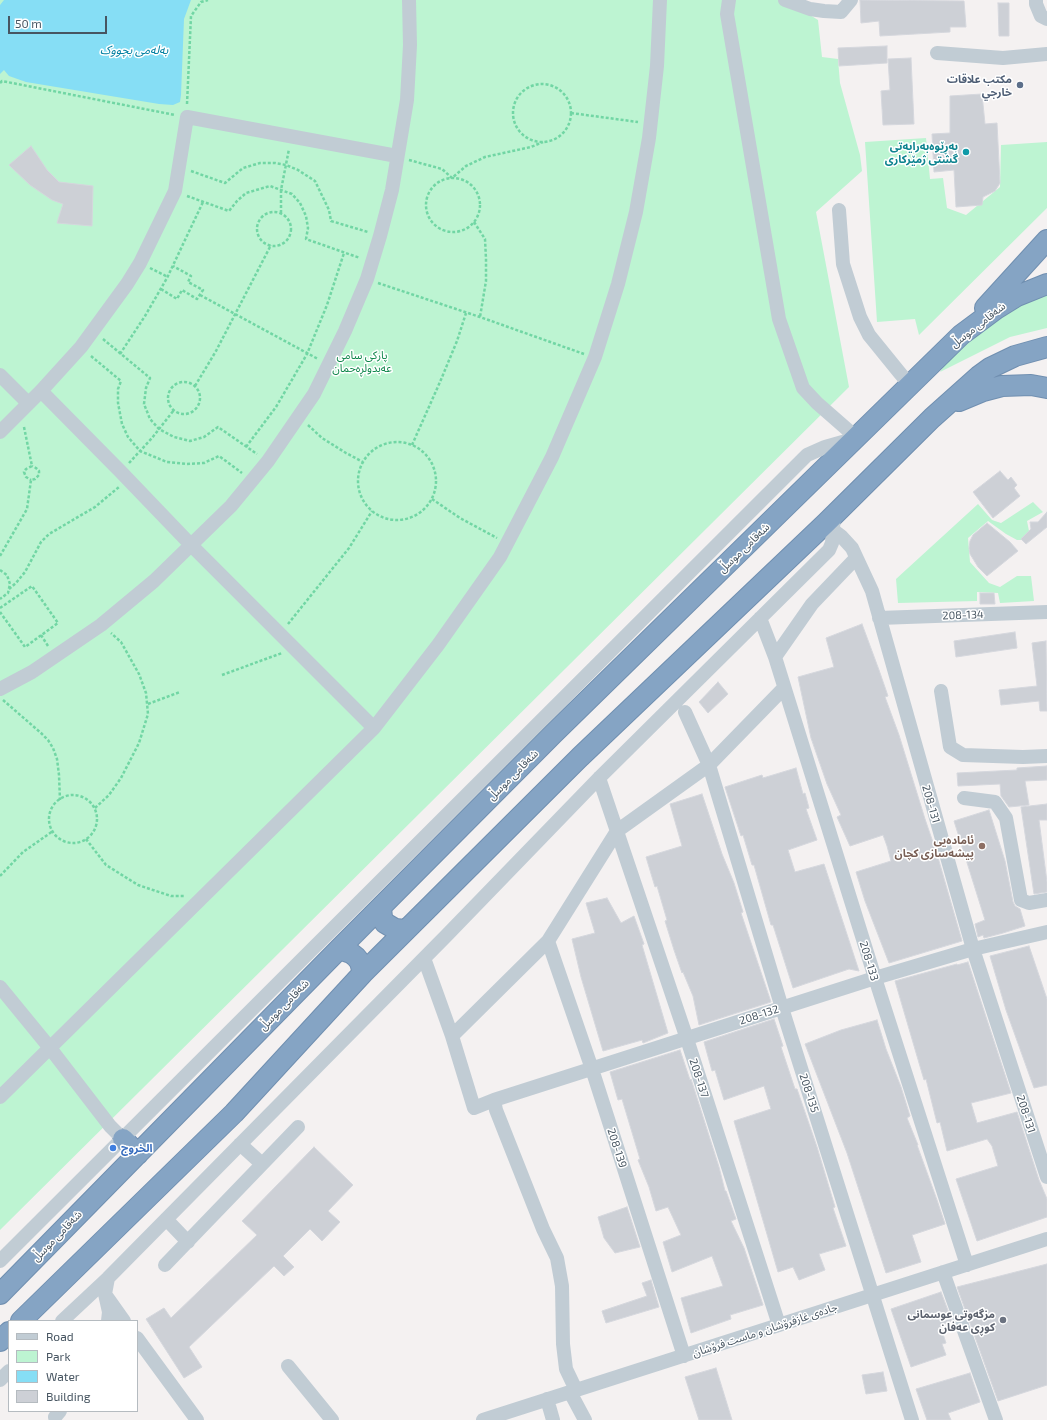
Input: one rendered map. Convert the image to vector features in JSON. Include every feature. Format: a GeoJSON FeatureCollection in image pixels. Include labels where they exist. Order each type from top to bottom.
{"type":"FeatureCollection","features":[{"type":"Feature","properties":{"kind":"highway"},"geometry":{"type":"LineString","coordinates":[[961,335],[1047,240]]}},
{"type":"Feature","properties":{"kind":"highway","name":"شەقامی موسڵ"},"geometry":{"type":"LineString","coordinates":[[0,1294],[339,949],[548,740],[857,438],[910,384],[961,335],[996,309],[1017,296],[1047,284]]}},
{"type":"Feature","properties":{"kind":"highway"},"geometry":{"type":"LineString","coordinates":[[22,1320],[234,1113],[363,974],[580,757],[834,522],[932,418],[990,368],[1015,356],[1047,347]]}},
{"type":"Feature","properties":{"kind":"highway"},"geometry":{"type":"LineString","coordinates":[[932,418],[965,398],[1002,386],[1031,385],[1047,388]]}},
{"type":"Feature","properties":{"kind":"highway"},"geometry":{"type":"LineString","coordinates":[[381,907],[382,918],[385,923],[395,929],[406,930]]}},
{"type":"Feature","properties":{"kind":"highway"},"geometry":{"type":"LineString","coordinates":[[339,949],[351,953],[356,957],[360,962],[363,974]]}},
{"type":"Feature","properties":{"kind":"highway"},"geometry":{"type":"LineString","coordinates":[[123,1139],[138,1154]]}},
{"type":"Feature","properties":{"kind":"highway"},"geometry":{"type":"LineString","coordinates":[[0,1340],[8,1333]]}},
{"type":"Feature","properties":{"kind":"street"},"geometry":{"type":"LineString","coordinates":[[0,689],[32,672],[101,625],[154,581],[231,506],[268,461],[314,394],[345,331],[367,279],[392,190],[407,100],[410,45],[409,0]]}},
{"type":"Feature","properties":{"kind":"street"},"geometry":{"type":"LineString","coordinates":[[0,1097],[374,728],[438,645],[500,557],[552,457],[595,358],[618,284],[636,212],[651,124],[657,66],[660,0]]}},
{"type":"Feature","properties":{"kind":"street"},"geometry":{"type":"LineString","coordinates":[[729,0],[727,14],[778,320],[803,388],[817,403],[857,438]]}},
{"type":"Feature","properties":{"kind":"street"},"geometry":{"type":"LineString","coordinates":[[785,0],[810,9],[826,6],[842,12],[851,0]]}},
{"type":"Feature","properties":{"kind":"street"},"geometry":{"type":"LineString","coordinates":[[1036,0],[1041,16],[1047,19]]}},
{"type":"Feature","properties":{"kind":"street"},"geometry":{"type":"LineString","coordinates":[[937,53],[1003,58],[1047,54]]}},
{"type":"Feature","properties":{"kind":"street"},"geometry":{"type":"LineString","coordinates":[[0,432],[41,391],[81,347],[140,263],[175,191],[187,117],[397,156]]}},
{"type":"Feature","properties":{"kind":"street"},"geometry":{"type":"LineString","coordinates":[[839,210],[843,264],[860,317],[869,335],[910,384]]}},
{"type":"Feature","properties":{"kind":"street"},"geometry":{"type":"LineString","coordinates":[[0,375],[28,403]]}},
{"type":"Feature","properties":{"kind":"street"},"geometry":{"type":"LineString","coordinates":[[41,391],[125,475],[191,545],[374,728]]}},
{"type":"Feature","properties":{"kind":"street"},"geometry":{"type":"LineString","coordinates":[[0,1261],[807,455],[825,447],[857,438]]}},
{"type":"Feature","properties":{"kind":"street"},"geometry":{"type":"LineString","coordinates":[[63,1320],[166,1220],[599,778],[829,550],[832,543],[834,522]]}},
{"type":"Feature","properties":{"kind":"street","name":"208-131"},"geometry":{"type":"LineString","coordinates":[[834,522],[841,536],[852,548],[872,591],[878,618],[973,949],[1047,1177]]}},
{"type":"Feature","properties":{"kind":"street"},"geometry":{"type":"LineString","coordinates":[[775,657],[812,604],[856,558]]}},
{"type":"Feature","properties":{"kind":"street","name":"208-134"},"geometry":{"type":"LineString","coordinates":[[878,618],[1047,612]]}},
{"type":"Feature","properties":{"kind":"street","name":"208-133"},"geometry":{"type":"LineString","coordinates":[[760,618],[775,657],[875,978],[967,1265]]}},
{"type":"Feature","properties":{"kind":"street"},"geometry":{"type":"LineString","coordinates":[[424,958],[452,1036],[548,941],[617,831],[710,765],[784,688]]}},
{"type":"Feature","properties":{"kind":"street"},"geometry":{"type":"LineString","coordinates":[[942,691],[950,747],[963,755],[1023,757],[1047,756]]}},
{"type":"Feature","properties":{"kind":"street","name":"208-135"},"geometry":{"type":"LineString","coordinates":[[684,712],[710,765],[782,1008],[912,1420]]}},
{"type":"Feature","properties":{"kind":"street","name":"208-137"},"geometry":{"type":"LineString","coordinates":[[599,778],[779,1325]]}},
{"type":"Feature","properties":{"kind":"street"},"geometry":{"type":"LineString","coordinates":[[964,798],[995,802],[1006,818],[1021,900],[1029,903],[1047,900]]}},
{"type":"Feature","properties":{"kind":"street","name":"208-132"},"geometry":{"type":"LineString","coordinates":[[452,1036],[474,1108],[494,1100],[875,978],[973,949],[1047,932]]}},
{"type":"Feature","properties":{"kind":"street","name":"208-139"},"geometry":{"type":"LineString","coordinates":[[548,941],[592,1069],[684,1356]]}},
{"type":"Feature","properties":{"kind":"street"},"geometry":{"type":"LineString","coordinates":[[0,987],[50,1048],[110,1126],[123,1139]]}},
{"type":"Feature","properties":{"kind":"street"},"geometry":{"type":"LineString","coordinates":[[494,1100],[496,1110],[543,1229],[557,1258],[562,1286],[563,1344],[566,1369],[585,1420]]}},
{"type":"Feature","properties":{"kind":"street"},"geometry":{"type":"LineString","coordinates":[[165,1265],[298,1126]]}},
{"type":"Feature","properties":{"kind":"street"},"geometry":{"type":"LineString","coordinates":[[240,1144],[262,1164]]}},
{"type":"Feature","properties":{"kind":"street"},"geometry":{"type":"LineString","coordinates":[[166,1220],[188,1242]]}},
{"type":"Feature","properties":{"kind":"street","name":"جاده‌ی غازفرۆشان و ماست فرۆشان"},"geometry":{"type":"LineString","coordinates":[[483,1420],[1047,1239]]}},
{"type":"Feature","properties":{"kind":"street"},"geometry":{"type":"LineString","coordinates":[[943,1272],[996,1420]]}},
{"type":"Feature","properties":{"kind":"street"},"geometry":{"type":"LineString","coordinates":[[108,1278],[105,1294],[109,1312],[108,1320]]}},
{"type":"Feature","properties":{"kind":"street"},"geometry":{"type":"LineString","coordinates":[[105,1294],[123,1320]]}},
{"type":"Feature","properties":{"kind":"street"},"geometry":{"type":"LineString","coordinates":[[138,1339],[197,1420]]}},
{"type":"Feature","properties":{"kind":"street"},"geometry":{"type":"LineString","coordinates":[[288,1366],[332,1420]]}},
{"type":"Feature","properties":{"kind":"street"},"geometry":{"type":"LineString","coordinates":[[0,1380],[8,1372]]}},
{"type":"Feature","properties":{"kind":"street"},"geometry":{"type":"LineString","coordinates":[[547,1400],[553,1420]]}},
{"type":"Feature","properties":{"kind":"path"},"geometry":{"type":"LineString","coordinates":[[0,83],[2,82],[187,117],[190,16],[201,2],[208,0]]}},
{"type":"Feature","properties":{"kind":"path"},"geometry":{"type":"LineString","coordinates":[[452,178],[466,166],[485,157],[531,147],[552,140],[560,136],[566,130],[570,122],[571,113],[565,95],[548,85],[538,84],[529,87],[521,93],[513,110],[514,120],[518,129],[525,136],[543,142]]}},
{"type":"Feature","properties":{"kind":"path"},"geometry":{"type":"LineString","coordinates":[[571,113],[651,124]]}},
{"type":"Feature","properties":{"kind":"path"},"geometry":{"type":"LineString","coordinates":[[281,213],[281,190],[291,137]]}},
{"type":"Feature","properties":{"kind":"path"},"geometry":{"type":"LineString","coordinates":[[397,156],[442,169],[452,178]]}},
{"type":"Feature","properties":{"kind":"path"},"geometry":{"type":"LineString","coordinates":[[179,166],[224,183],[244,168],[260,163],[286,165],[298,170],[315,181],[330,210],[331,221],[380,236]]}},
{"type":"Feature","properties":{"kind":"path"},"geometry":{"type":"LineString","coordinates":[[452,178],[469,182],[475,189],[481,206],[479,215],[474,222],[467,228],[459,231],[442,229],[434,224],[429,217],[427,208],[427,200],[430,191],[436,184],[443,180],[452,178]]}},
{"type":"Feature","properties":{"kind":"path"},"geometry":{"type":"LineString","coordinates":[[175,191],[229,211],[246,193],[270,186],[292,194],[300,203],[306,216],[308,228],[306,239],[371,262]]}},
{"type":"Feature","properties":{"kind":"path"},"geometry":{"type":"LineString","coordinates":[[120,354],[168,277],[203,202]]}},
{"type":"Feature","properties":{"kind":"path"},"geometry":{"type":"LineString","coordinates":[[276,212],[281,213],[289,220],[291,231],[290,236],[282,244],[271,245],[266,243],[259,235],[258,224],[265,215],[276,212]]}},
{"type":"Feature","properties":{"kind":"path"},"geometry":{"type":"LineString","coordinates":[[474,222],[485,239],[486,281],[480,317]]}},
{"type":"Feature","properties":{"kind":"path"},"geometry":{"type":"LineString","coordinates":[[195,386],[216,351],[271,245]]}},
{"type":"Feature","properties":{"kind":"path"},"geometry":{"type":"LineString","coordinates":[[246,447],[276,407],[307,354],[327,305],[344,252]]}},
{"type":"Feature","properties":{"kind":"path"},"geometry":{"type":"LineString","coordinates":[[140,263],[168,277]]}},
{"type":"Feature","properties":{"kind":"path"},"geometry":{"type":"LineString","coordinates":[[161,289],[177,299],[182,290],[197,299],[203,290],[188,282],[191,276],[173,266]]}},
{"type":"Feature","properties":{"kind":"path"},"geometry":{"type":"LineString","coordinates":[[367,279],[466,312],[595,358]]}},
{"type":"Feature","properties":{"kind":"path"},"geometry":{"type":"LineString","coordinates":[[200,295],[236,313],[307,354],[329,364]]}},
{"type":"Feature","properties":{"kind":"path"},"geometry":{"type":"LineString","coordinates":[[412,445],[446,368],[466,312]]}},
{"type":"Feature","properties":{"kind":"path"},"geometry":{"type":"LineString","coordinates":[[93,331],[150,378],[146,388],[144,404],[150,418],[159,429],[174,437],[190,441],[204,437],[218,427],[268,461]]}},
{"type":"Feature","properties":{"kind":"path"},"geometry":{"type":"LineString","coordinates":[[81,347],[121,381],[118,389],[118,403],[122,424],[128,437],[140,451],[166,462],[187,464],[204,462],[219,456],[252,480]]}},
{"type":"Feature","properties":{"kind":"path"},"geometry":{"type":"LineString","coordinates":[[186,382],[195,386],[199,390],[200,401],[195,410],[184,414],[174,410],[168,402],[168,396],[172,387],[176,384],[186,382]]}},
{"type":"Feature","properties":{"kind":"path"},"geometry":{"type":"LineString","coordinates":[[6,604],[1,599],[8,593],[9,589],[16,583],[24,572],[41,542],[49,534],[95,507],[125,475],[140,451],[174,410]]}},
{"type":"Feature","properties":{"kind":"path"},"geometry":{"type":"LineString","coordinates":[[18,414],[24,426],[32,466],[39,471],[35,479],[31,480]]}},
{"type":"Feature","properties":{"kind":"path"},"geometry":{"type":"LineString","coordinates":[[298,416],[322,438],[346,454],[363,462]]}},
{"type":"Feature","properties":{"kind":"path"},"geometry":{"type":"LineString","coordinates":[[390,443],[412,445],[423,452],[434,468],[436,474],[436,487],[432,500],[425,509],[416,516],[393,520],[382,517],[372,511],[364,501],[359,488],[359,475],[363,462],[370,453],[379,447],[390,443]]}},
{"type":"Feature","properties":{"kind":"path"},"geometry":{"type":"LineString","coordinates":[[31,480],[26,477],[24,472],[32,466]]}},
{"type":"Feature","properties":{"kind":"path"},"geometry":{"type":"LineString","coordinates":[[0,556],[27,509],[31,480]]}},
{"type":"Feature","properties":{"kind":"path"},"geometry":{"type":"LineString","coordinates":[[432,500],[460,518],[507,544]]}},
{"type":"Feature","properties":{"kind":"path"},"geometry":{"type":"LineString","coordinates":[[280,634],[349,548],[372,511]]}},
{"type":"Feature","properties":{"kind":"path"},"geometry":{"type":"LineString","coordinates":[[0,570],[9,579],[9,589]]}},
{"type":"Feature","properties":{"kind":"path"},"geometry":{"type":"LineString","coordinates":[[0,608],[32,586],[58,623],[25,647],[0,612]]}},
{"type":"Feature","properties":{"kind":"path"},"geometry":{"type":"LineString","coordinates":[[95,808],[110,795],[121,778],[139,743],[148,714],[146,693],[139,674],[121,642],[101,625]]}},
{"type":"Feature","properties":{"kind":"path"},"geometry":{"type":"LineString","coordinates":[[222,675],[295,649]]}},
{"type":"Feature","properties":{"kind":"path"},"geometry":{"type":"LineString","coordinates":[[148,704],[180,692]]}},
{"type":"Feature","properties":{"kind":"path"},"geometry":{"type":"LineString","coordinates":[[0,697],[41,733],[53,748],[57,759],[60,800]]}},
{"type":"Feature","properties":{"kind":"path"},"geometry":{"type":"LineString","coordinates":[[75,795],[83,797],[95,808],[97,815],[95,828],[92,834],[86,839],[79,842],[64,841],[53,831],[50,824],[51,810],[60,800],[67,796],[75,795]]}},
{"type":"Feature","properties":{"kind":"path"},"geometry":{"type":"LineString","coordinates":[[0,876],[23,852],[53,831]]}},
{"type":"Feature","properties":{"kind":"path"},"geometry":{"type":"LineString","coordinates":[[86,839],[106,865],[138,885],[171,896],[204,896]]}},
{"type":"Feature","properties":{"kind":"green space","name":"پارکی سامی عەبدولڕەحمان"},"geometry":{"type":"Polygon","coordinates":[[[0,0],[786,0],[818,20],[822,57],[838,59],[840,83],[860,155],[862,171],[816,212],[849,387],[0,1230],[0,0]]]}},
{"type":"Feature","properties":{"kind":"green space"},"geometry":{"type":"Polygon","coordinates":[[[926,138],[930,179],[943,178],[947,208],[966,215],[1000,187],[1001,145],[1047,142],[1047,208],[919,335],[915,319],[877,322],[865,142],[926,138]]]}},
{"type":"Feature","properties":{"kind":"green space"},"geometry":{"type":"Polygon","coordinates":[[[1047,292],[1047,328],[1010,337],[940,372],[949,358],[985,323],[1047,292]]]}},
{"type":"Feature","properties":{"kind":"green space"},"geometry":{"type":"Polygon","coordinates":[[[1033,502],[1043,512],[1027,521],[1030,536],[1025,540],[1017,540],[988,521],[968,538],[970,562],[989,583],[1000,587],[1017,576],[1031,576],[1034,601],[1000,603],[998,593],[977,592],[977,601],[898,603],[896,579],[978,504],[992,520],[1001,523],[1033,502]]]}},
{"type":"Feature","properties":{"kind":"water","name":"بەلەمی بچووک"},"geometry":{"type":"Polygon","coordinates":[[[4,0],[191,0],[184,19],[180,102],[173,105],[159,104],[26,82],[9,76],[4,70],[0,74],[0,5],[4,0]]]}},
{"type":"Feature","properties":{"kind":"building"},"geometry":{"type":"Polygon","coordinates":[[[860,0],[964,1],[966,27],[950,27],[950,32],[880,36],[879,21],[861,23],[860,0]]]}},
{"type":"Feature","properties":{"kind":"building"},"geometry":{"type":"Polygon","coordinates":[[[998,3],[1009,3],[1009,36],[999,36],[998,3]]]}},
{"type":"Feature","properties":{"kind":"building"},"geometry":{"type":"Polygon","coordinates":[[[887,46],[887,63],[839,66],[838,48],[887,46]]]}},
{"type":"Feature","properties":{"kind":"building"},"geometry":{"type":"Polygon","coordinates":[[[911,58],[914,124],[883,125],[881,91],[890,90],[888,59],[911,58]]]}},
{"type":"Feature","properties":{"kind":"building","name":"بەڕێوەبەرایەتی گشتی ژمێركاری"},"geometry":{"type":"Polygon","coordinates":[[[982,94],[985,124],[997,123],[1000,183],[995,191],[983,197],[982,205],[956,207],[954,170],[934,172],[932,134],[950,133],[950,96],[982,94]]]}},
{"type":"Feature","properties":{"kind":"building"},"geometry":{"type":"Polygon","coordinates":[[[31,146],[47,170],[59,182],[93,186],[92,226],[57,223],[63,204],[52,200],[30,185],[9,165],[31,146]]]}},
{"type":"Feature","properties":{"kind":"building"},"geometry":{"type":"Polygon","coordinates":[[[1000,471],[1008,480],[1011,477],[1017,485],[1014,488],[1020,496],[993,518],[973,492],[1000,471]]]}},
{"type":"Feature","properties":{"kind":"building"},"geometry":{"type":"Polygon","coordinates":[[[1047,512],[1047,527],[1026,544],[1021,539],[1031,529],[1030,522],[1038,522],[1047,512]]]}},
{"type":"Feature","properties":{"kind":"building"},"geometry":{"type":"Polygon","coordinates":[[[987,523],[1010,542],[1018,551],[987,576],[978,567],[970,554],[969,548],[973,535],[987,523]]]}},
{"type":"Feature","properties":{"kind":"building"},"geometry":{"type":"Polygon","coordinates":[[[980,593],[994,593],[995,604],[980,604],[980,593]]]}},
{"type":"Feature","properties":{"kind":"building"},"geometry":{"type":"Polygon","coordinates":[[[862,624],[888,696],[885,697],[899,735],[937,854],[962,941],[889,963],[865,901],[856,872],[891,861],[887,846],[883,835],[850,846],[837,817],[841,815],[827,784],[811,738],[798,677],[834,667],[826,638],[862,624]]]}},
{"type":"Feature","properties":{"kind":"building"},"geometry":{"type":"Polygon","coordinates":[[[1015,632],[1017,648],[956,657],[954,641],[1015,632]]]}},
{"type":"Feature","properties":{"kind":"building"},"geometry":{"type":"Polygon","coordinates":[[[1046,641],[1047,711],[1040,711],[1039,701],[1001,705],[999,690],[1037,686],[1032,643],[1046,641]]]}},
{"type":"Feature","properties":{"kind":"building"},"geometry":{"type":"Polygon","coordinates":[[[718,682],[728,694],[708,713],[699,702],[718,682]]]}},
{"type":"Feature","properties":{"kind":"building"},"geometry":{"type":"Polygon","coordinates":[[[1047,766],[1047,780],[1025,781],[1029,805],[1009,807],[1001,796],[1000,784],[958,786],[957,773],[1017,770],[1017,768],[1047,766]]]}},
{"type":"Feature","properties":{"kind":"building"},"geometry":{"type":"Polygon","coordinates":[[[796,768],[803,794],[805,793],[809,808],[806,809],[817,840],[788,850],[795,872],[824,864],[859,971],[849,969],[793,988],[773,925],[771,925],[754,865],[752,865],[743,835],[741,836],[725,787],[762,775],[763,778],[796,768]]]}},
{"type":"Feature","properties":{"kind":"building"},"geometry":{"type":"Polygon","coordinates":[[[702,794],[722,854],[734,883],[743,912],[741,913],[771,1002],[699,1025],[693,996],[683,972],[682,973],[674,950],[665,921],[667,920],[657,886],[655,887],[646,857],[682,846],[670,804],[702,794]]]}},
{"type":"Feature","properties":{"kind":"building"},"geometry":{"type":"Polygon","coordinates":[[[1047,804],[1047,820],[1039,820],[1047,892],[1034,894],[1021,807],[1047,804]]]}},
{"type":"Feature","properties":{"kind":"building"},"geometry":{"type":"Polygon","coordinates":[[[989,810],[1005,861],[1013,902],[1015,906],[1020,909],[1025,926],[984,938],[983,935],[978,937],[975,924],[985,920],[954,821],[989,810]]]}},
{"type":"Feature","properties":{"kind":"building"},"geometry":{"type":"Polygon","coordinates":[[[607,898],[621,923],[634,916],[644,944],[642,945],[668,1033],[643,1043],[642,1040],[603,1051],[581,977],[572,939],[595,933],[586,903],[607,898]]]}},
{"type":"Feature","properties":{"kind":"building"},"geometry":{"type":"Polygon","coordinates":[[[1029,946],[1047,999],[1047,1085],[1034,1088],[1006,1010],[990,956],[1029,946]]]}},
{"type":"Feature","properties":{"kind":"building"},"geometry":{"type":"Polygon","coordinates":[[[968,962],[1011,1093],[971,1103],[977,1123],[1017,1112],[1039,1180],[1047,1199],[1047,1217],[977,1241],[956,1179],[998,1166],[992,1146],[987,1139],[947,1151],[940,1122],[937,1123],[926,1079],[924,1080],[895,981],[968,962]]]}},
{"type":"Feature","properties":{"kind":"building"},"geometry":{"type":"Polygon","coordinates":[[[774,1019],[783,1046],[781,1047],[795,1089],[797,1089],[817,1147],[835,1207],[833,1208],[846,1246],[819,1254],[825,1270],[799,1280],[793,1267],[778,1272],[734,1121],[771,1109],[764,1086],[724,1100],[715,1070],[712,1071],[704,1042],[774,1019]]]}},
{"type":"Feature","properties":{"kind":"building"},"geometry":{"type":"Polygon","coordinates":[[[877,1020],[910,1116],[907,1118],[918,1145],[945,1224],[912,1235],[921,1262],[886,1273],[847,1153],[805,1044],[841,1030],[877,1020]]]}},
{"type":"Feature","properties":{"kind":"building"},"geometry":{"type":"Polygon","coordinates":[[[680,1050],[690,1080],[691,1079],[719,1167],[725,1191],[736,1219],[731,1221],[744,1248],[763,1305],[730,1315],[731,1319],[691,1333],[681,1298],[723,1286],[712,1256],[672,1272],[663,1242],[681,1235],[668,1207],[656,1211],[649,1187],[638,1160],[640,1159],[622,1099],[618,1100],[610,1072],[680,1050]]]}},
{"type":"Feature","properties":{"kind":"building"},"geometry":{"type":"Polygon","coordinates":[[[314,1147],[353,1185],[328,1211],[340,1222],[322,1241],[310,1229],[283,1256],[294,1267],[284,1276],[274,1266],[189,1347],[202,1367],[184,1378],[146,1319],[164,1308],[171,1318],[257,1235],[242,1221],[314,1147]]]}},
{"type":"Feature","properties":{"kind":"building"},"geometry":{"type":"Polygon","coordinates":[[[627,1207],[640,1247],[615,1253],[604,1238],[598,1217],[627,1207]]]}},
{"type":"Feature","properties":{"kind":"building"},"geometry":{"type":"Polygon","coordinates":[[[1047,1264],[1047,1385],[998,1401],[957,1287],[1047,1264]]]}},
{"type":"Feature","properties":{"kind":"building"},"geometry":{"type":"Polygon","coordinates":[[[651,1280],[659,1307],[606,1323],[602,1311],[647,1296],[642,1283],[651,1280]]]}},
{"type":"Feature","properties":{"kind":"building"},"geometry":{"type":"Polygon","coordinates":[[[941,1292],[952,1321],[940,1325],[946,1343],[942,1344],[946,1355],[911,1367],[891,1309],[941,1292]]]}},
{"type":"Feature","properties":{"kind":"building"},"geometry":{"type":"Polygon","coordinates":[[[716,1368],[732,1420],[699,1420],[685,1377],[716,1368]]]}},
{"type":"Feature","properties":{"kind":"building"},"geometry":{"type":"Polygon","coordinates":[[[883,1372],[887,1391],[866,1394],[862,1375],[883,1372]]]}},
{"type":"Feature","properties":{"kind":"building"},"geometry":{"type":"Polygon","coordinates":[[[970,1373],[980,1402],[948,1413],[951,1420],[927,1420],[916,1389],[970,1373]]]}},
{"type":"Feature","properties":{"kind":"place","name":"مكتب علاقات خارجي"},"geometry":{"type":"Point","coordinates":[1020,85]}},
{"type":"Feature","properties":{"kind":"place","name":"بەڕێوەبەرایەتی گشتی ژمێركاری"},"geometry":{"type":"Point","coordinates":[966,152]}},
{"type":"Feature","properties":{"kind":"place","name":"ئامادەیی پیشەسازی کچان"},"geometry":{"type":"Point","coordinates":[982,846]}},
{"type":"Feature","properties":{"kind":"place","name":"الخروج"},"geometry":{"type":"Point","coordinates":[113,1148]}},
{"type":"Feature","properties":{"kind":"place","name":"مزگەوتی عوسمانی کوڕی عەفان"},"geometry":{"type":"Point","coordinates":[1003,1320]}}]}
